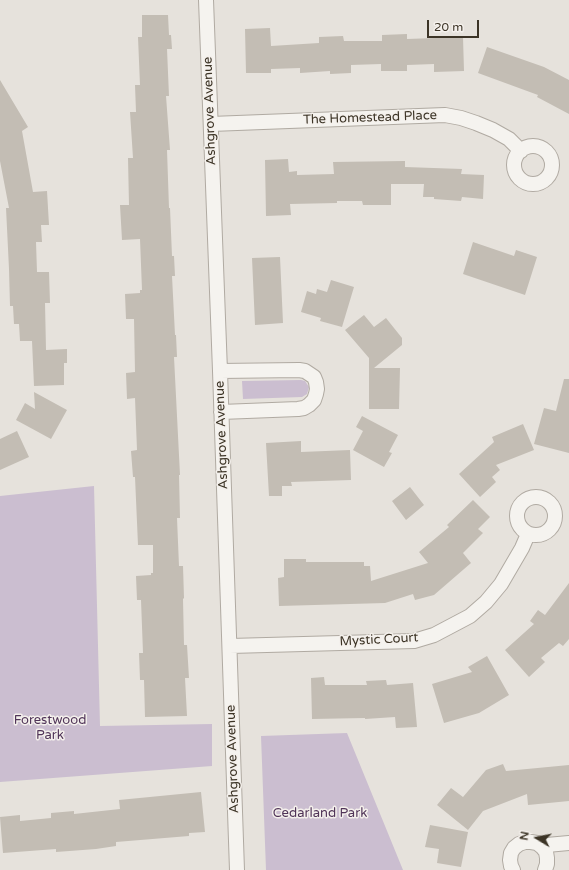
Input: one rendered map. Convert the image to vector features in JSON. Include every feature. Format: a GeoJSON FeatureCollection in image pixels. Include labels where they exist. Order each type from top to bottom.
{"type":"FeatureCollection","features":[{"type":"Feature","properties":{"kind":"street","name":"Ashgrove Avenue"},"geometry":{"type":"LineString","coordinates":[[206,0],[237,870]]}},
{"type":"Feature","properties":{"kind":"street","name":"The Homestead Place"},"geometry":{"type":"LineString","coordinates":[[211,124],[444,115],[461,118],[487,128],[509,139],[520,150]]}},
{"type":"Feature","properties":{"kind":"street"},"geometry":{"type":"LineString","coordinates":[[220,371],[305,371],[314,377],[317,389],[314,400],[304,408],[221,412]]}},
{"type":"Feature","properties":{"kind":"street","name":"Mystic Court"},"geometry":{"type":"LineString","coordinates":[[230,646],[414,640],[434,635],[470,616],[486,602],[500,584],[522,548],[528,534]]}},
{"type":"Feature","properties":{"kind":"street"},"geometry":{"type":"LineString","coordinates":[[513,870],[510,860],[511,853],[519,844],[525,842],[548,845],[569,843]]}},
{"type":"Feature","properties":{"kind":"street"},"geometry":{"type":"LineString","coordinates":[[537,843],[546,852],[547,864],[545,870]]}},
{"type":"Feature","properties":{"kind":"green space"},"geometry":{"type":"Polygon","coordinates":[[[242,381],[305,381],[309,387],[307,394],[302,397],[243,399],[242,381]]]}},
{"type":"Feature","properties":{"kind":"green space","name":"Forestwood Park"},"geometry":{"type":"Polygon","coordinates":[[[94,486],[100,726],[212,724],[212,766],[0,782],[0,496],[94,486]]]}},
{"type":"Feature","properties":{"kind":"green space","name":"Cedarland Park"},"geometry":{"type":"Polygon","coordinates":[[[347,733],[403,870],[266,870],[261,736],[347,733]]]}},
{"type":"Feature","properties":{"kind":"building"},"geometry":{"type":"Polygon","coordinates":[[[142,15],[168,15],[169,35],[171,35],[172,49],[167,49],[169,96],[166,96],[170,150],[167,150],[172,256],[174,256],[175,276],[172,276],[177,357],[174,357],[180,475],[180,518],[177,518],[179,566],[183,566],[184,645],[187,645],[189,678],[185,678],[187,716],[145,717],[144,680],[140,680],[139,653],[143,653],[141,600],[137,600],[136,576],[151,575],[151,573],[153,573],[153,545],[138,545],[135,477],[133,477],[131,451],[137,450],[135,398],[127,399],[126,373],[135,372],[134,319],[126,319],[125,294],[140,293],[140,290],[142,290],[140,239],[122,240],[120,205],[129,205],[128,158],[133,158],[130,112],[136,112],[135,85],[140,85],[138,37],[142,37],[142,15]]]}},
{"type":"Feature","properties":{"kind":"building"},"geometry":{"type":"Polygon","coordinates":[[[270,28],[271,46],[319,43],[319,37],[343,36],[344,41],[382,41],[382,35],[407,34],[407,39],[463,37],[464,71],[434,72],[434,64],[407,65],[407,71],[381,71],[381,64],[351,65],[351,73],[330,74],[330,71],[300,73],[300,68],[271,69],[271,73],[246,73],[245,29],[270,28]]]}},
{"type":"Feature","properties":{"kind":"building"},"geometry":{"type":"Polygon","coordinates":[[[487,47],[544,67],[569,80],[569,114],[537,97],[538,95],[478,73],[487,47]]]}},
{"type":"Feature","properties":{"kind":"building"},"geometry":{"type":"Polygon","coordinates":[[[0,80],[28,127],[22,131],[33,192],[47,191],[49,225],[41,225],[42,242],[36,242],[37,272],[49,272],[50,303],[45,303],[46,350],[67,349],[67,363],[64,363],[64,385],[34,386],[32,341],[20,341],[19,324],[14,324],[13,306],[10,306],[6,208],[9,208],[0,161],[0,80]]]}},
{"type":"Feature","properties":{"kind":"building"},"geometry":{"type":"Polygon","coordinates":[[[288,159],[289,172],[297,171],[297,175],[334,174],[333,162],[405,161],[405,167],[462,169],[461,174],[484,175],[483,199],[462,197],[461,201],[434,199],[434,197],[423,197],[424,184],[391,184],[391,205],[363,205],[362,201],[290,204],[291,215],[266,216],[265,160],[288,159]]]}},
{"type":"Feature","properties":{"kind":"building"},"geometry":{"type":"Polygon","coordinates":[[[473,242],[514,256],[516,250],[537,257],[525,295],[463,274],[473,242]]]}},
{"type":"Feature","properties":{"kind":"building"},"geometry":{"type":"Polygon","coordinates":[[[280,257],[283,323],[255,325],[252,258],[280,257]]]}},
{"type":"Feature","properties":{"kind":"building"},"geometry":{"type":"Polygon","coordinates":[[[331,280],[354,287],[342,327],[320,321],[321,318],[301,312],[307,291],[316,294],[317,289],[327,292],[331,280]]]}},
{"type":"Feature","properties":{"kind":"building"},"geometry":{"type":"Polygon","coordinates":[[[364,315],[374,327],[386,318],[402,338],[402,345],[374,368],[400,368],[399,409],[369,409],[369,358],[345,330],[364,315]]]}},
{"type":"Feature","properties":{"kind":"building"},"geometry":{"type":"Polygon","coordinates":[[[564,379],[569,379],[569,453],[534,444],[544,408],[556,411],[564,379]]]}},
{"type":"Feature","properties":{"kind":"building"},"geometry":{"type":"Polygon","coordinates":[[[34,392],[67,410],[51,439],[16,420],[25,403],[35,409],[34,392]]]}},
{"type":"Feature","properties":{"kind":"building"},"geometry":{"type":"Polygon","coordinates":[[[362,416],[398,435],[389,452],[392,453],[384,467],[353,450],[363,431],[356,427],[362,416]]]}},
{"type":"Feature","properties":{"kind":"building"},"geometry":{"type":"Polygon","coordinates":[[[523,424],[534,450],[496,465],[500,470],[492,477],[496,482],[480,497],[459,474],[494,442],[492,437],[523,424]]]}},
{"type":"Feature","properties":{"kind":"building"},"geometry":{"type":"Polygon","coordinates":[[[17,431],[29,457],[0,470],[0,439],[17,431]]]}},
{"type":"Feature","properties":{"kind":"building"},"geometry":{"type":"Polygon","coordinates":[[[301,441],[301,452],[350,450],[351,480],[291,482],[292,486],[282,486],[282,496],[269,496],[266,443],[301,441]]]}},
{"type":"Feature","properties":{"kind":"building"},"geometry":{"type":"Polygon","coordinates":[[[410,487],[424,505],[406,520],[392,501],[410,487]]]}},
{"type":"Feature","properties":{"kind":"building"},"geometry":{"type":"Polygon","coordinates":[[[473,500],[490,517],[478,529],[483,533],[463,553],[471,563],[434,595],[415,600],[413,594],[385,603],[279,606],[278,578],[284,577],[284,559],[306,559],[306,562],[364,562],[364,566],[370,566],[371,581],[428,563],[419,552],[449,527],[447,525],[473,500]]]}},
{"type":"Feature","properties":{"kind":"building"},"geometry":{"type":"Polygon","coordinates":[[[569,583],[569,639],[563,646],[559,643],[541,658],[545,662],[529,677],[505,650],[534,624],[530,621],[538,610],[545,615],[569,583]]]}},
{"type":"Feature","properties":{"kind":"building"},"geometry":{"type":"Polygon","coordinates":[[[487,656],[509,695],[479,713],[444,723],[432,684],[472,672],[468,667],[487,656]]]}},
{"type":"Feature","properties":{"kind":"building"},"geometry":{"type":"Polygon","coordinates":[[[324,677],[325,685],[367,685],[366,681],[386,680],[387,685],[413,683],[417,727],[396,728],[395,717],[365,719],[312,719],[311,678],[324,677]]]}},
{"type":"Feature","properties":{"kind":"building"},"geometry":{"type":"Polygon","coordinates":[[[503,764],[506,771],[569,765],[569,801],[528,805],[527,794],[483,811],[468,830],[437,805],[451,788],[463,797],[486,770],[503,764]]]}},
{"type":"Feature","properties":{"kind":"building"},"geometry":{"type":"Polygon","coordinates":[[[201,792],[205,832],[189,833],[189,836],[116,842],[116,846],[96,849],[56,852],[56,849],[3,853],[0,817],[20,815],[20,821],[51,818],[51,813],[74,811],[74,814],[120,809],[119,800],[201,792]]]}},
{"type":"Feature","properties":{"kind":"building"},"geometry":{"type":"Polygon","coordinates":[[[430,825],[468,832],[461,867],[437,863],[439,849],[425,847],[430,825]]]}}]}
